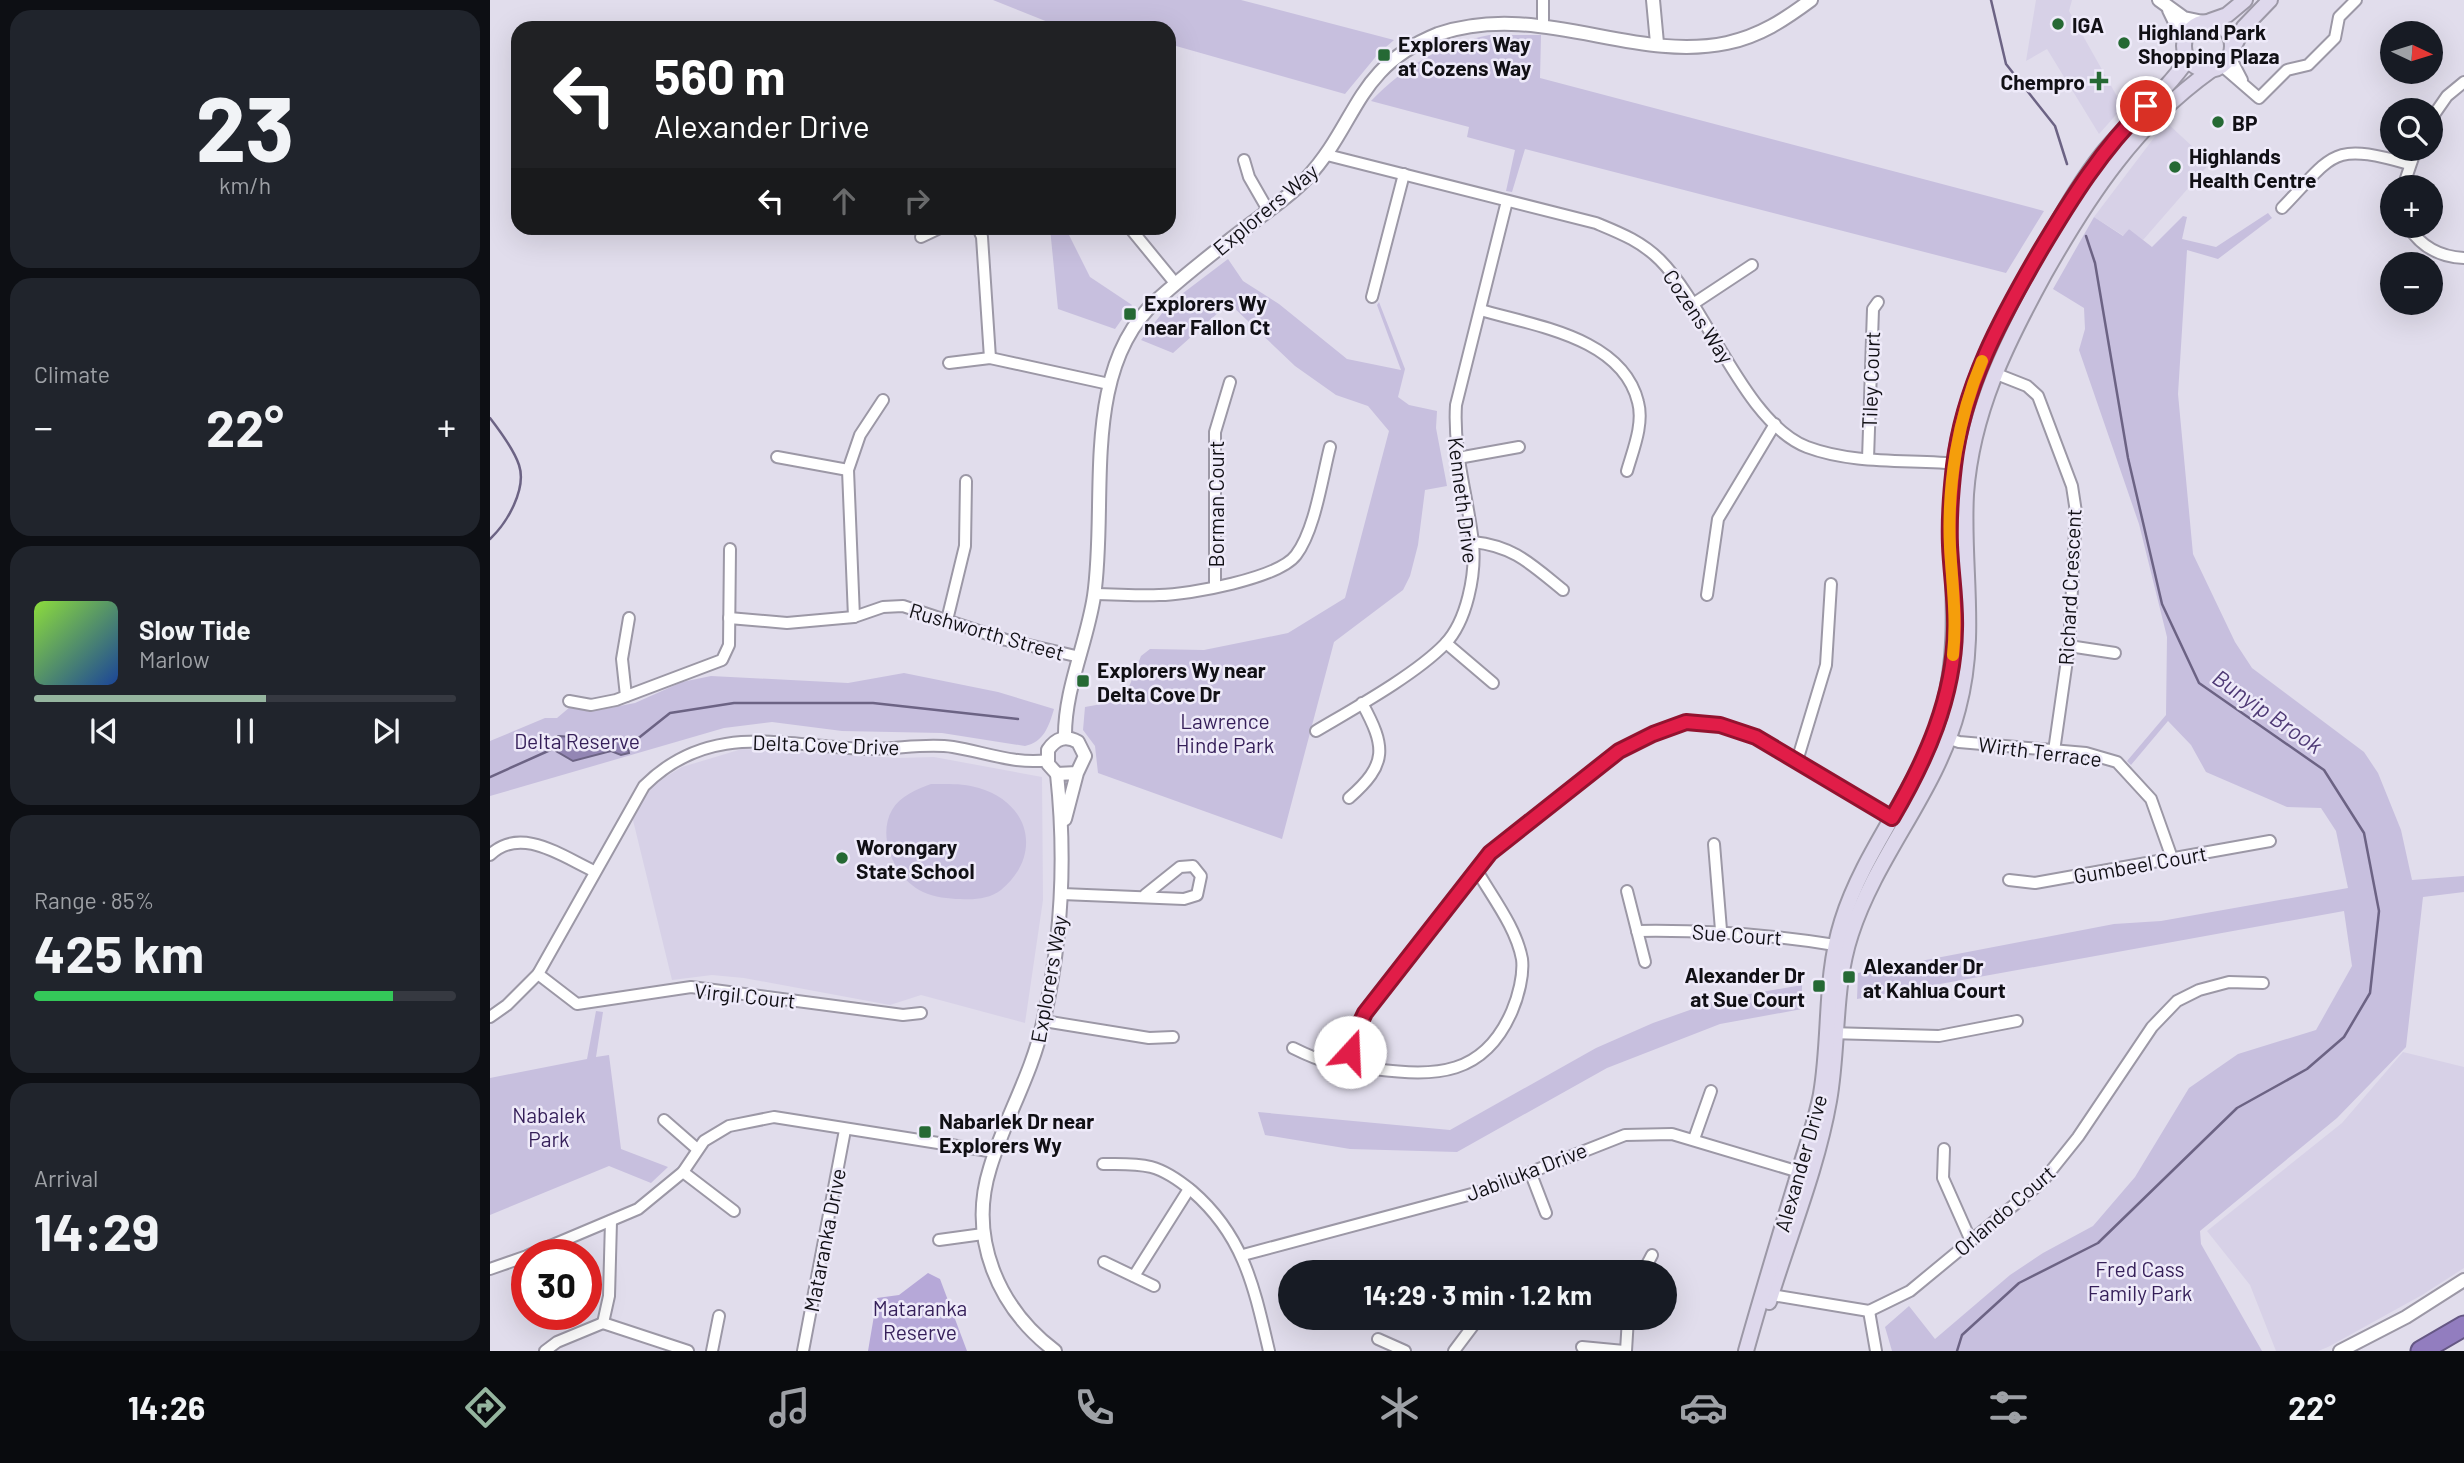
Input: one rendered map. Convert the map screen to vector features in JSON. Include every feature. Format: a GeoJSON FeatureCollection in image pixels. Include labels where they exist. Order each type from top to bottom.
{"type":"FeatureCollection","features":[{"type":"Feature","properties":{"kind":"highway"},"geometry":{"type":"LineString","coordinates":[[2421,1351],[2464,1326]]}},
{"type":"Feature","properties":{"kind":"main road"},"geometry":{"type":"LineString","coordinates":[[2206,22],[2225,29],[2232,40],[2224,61],[2198,68],[2188,59],[2184,41],[2193,27],[2206,22],[2227,15],[2245,0]]}},
{"type":"Feature","properties":{"kind":"main road","name":"Alexander Drive"},"geometry":{"type":"LineString","coordinates":[[1746,1351],[1767,1295],[1804,1173],[1829,1103],[1835,945],[1857,881],[1942,736],[1962,695],[1969,651],[1970,613],[1965,520],[1970,465],[1977,426],[1994,373],[2020,319],[2096,186],[2138,133],[2173,99],[2224,61],[2244,27],[2270,0]]}},
{"type":"Feature","properties":{"kind":"main road","name":"Alexander Drive"},"geometry":{"type":"LineString","coordinates":[[1831,1033],[1842,967],[1852,931],[1872,881],[1933,777],[1942,736],[1955,638],[1950,544],[1955,463],[1974,383],[2015,294],[2068,204],[2099,158],[2188,59]]}},
{"type":"Feature","properties":{"kind":"main road","name":"Alexander Drive"},"geometry":{"type":"LineString","coordinates":[[1756,1351],[1767,1295]]}},
{"type":"Feature","properties":{"kind":"street"},"geometry":{"type":"LineString","coordinates":[[1543,0],[1543,22]]}},
{"type":"Feature","properties":{"kind":"street"},"geometry":{"type":"LineString","coordinates":[[1653,0],[1657,43]]}},
{"type":"Feature","properties":{"kind":"street","name":"Explorers Way"},"geometry":{"type":"LineString","coordinates":[[1063,826],[1085,754],[1079,742],[1065,738],[1066,717],[1094,594],[1109,384],[1129,331],[1147,308],[1303,182],[1327,155],[1364,89],[1379,71],[1410,47],[1440,33],[1472,25],[1511,20],[1543,22],[1657,43],[1697,46],[1739,40],[1775,26],[1811,0]]}},
{"type":"Feature","properties":{"kind":"street"},"geometry":{"type":"LineString","coordinates":[[2224,61],[2259,98],[2287,70],[2308,65],[2335,37],[2339,17],[2356,0]]}},
{"type":"Feature","properties":{"kind":"street"},"geometry":{"type":"LineString","coordinates":[[2164,5],[2184,18],[2206,22]]}},
{"type":"Feature","properties":{"kind":"street"},"geometry":{"type":"LineString","coordinates":[[2164,5],[2184,41]]}},
{"type":"Feature","properties":{"kind":"street"},"geometry":{"type":"LineString","coordinates":[[2443,102],[2464,82]]}},
{"type":"Feature","properties":{"kind":"street"},"geometry":{"type":"LineString","coordinates":[[2282,208],[2326,162],[2344,152],[2366,152],[2409,164]]}},
{"type":"Feature","properties":{"kind":"street","name":"Cozens Way"},"geometry":{"type":"LineString","coordinates":[[1327,155],[1596,223],[1634,239],[1660,260],[1693,304],[1761,411],[1804,446],[1831,454],[1868,459],[1970,465]]}},
{"type":"Feature","properties":{"kind":"street"},"geometry":{"type":"LineString","coordinates":[[1244,160],[1249,177],[1268,210]]}},
{"type":"Feature","properties":{"kind":"street"},"geometry":{"type":"LineString","coordinates":[[2406,175],[2410,161]]}},
{"type":"Feature","properties":{"kind":"street"},"geometry":{"type":"LineString","coordinates":[[1372,297],[1404,174]]}},
{"type":"Feature","properties":{"kind":"street","name":"Kenneth Drive"},"geometry":{"type":"LineString","coordinates":[[1316,731],[1362,704],[1446,643],[1468,599],[1473,575],[1473,542],[1454,429],[1456,405],[1507,201]]}},
{"type":"Feature","properties":{"kind":"street"},"geometry":{"type":"LineString","coordinates":[[921,237],[925,235]]}},
{"type":"Feature","properties":{"kind":"street"},"geometry":{"type":"LineString","coordinates":[[981,235],[990,358]]}},
{"type":"Feature","properties":{"kind":"street"},"geometry":{"type":"LineString","coordinates":[[1136,235],[1175,283]]}},
{"type":"Feature","properties":{"kind":"street"},"geometry":{"type":"LineString","coordinates":[[2420,238],[2431,250],[2449,258],[2464,258]]}},
{"type":"Feature","properties":{"kind":"street"},"geometry":{"type":"LineString","coordinates":[[1693,304],[1752,265]]}},
{"type":"Feature","properties":{"kind":"street","name":"Tiley Court"},"geometry":{"type":"LineString","coordinates":[[1868,459],[1873,309],[1878,302]]}},
{"type":"Feature","properties":{"kind":"street"},"geometry":{"type":"LineString","coordinates":[[1481,310],[1590,345],[1612,361],[1631,384],[1639,403],[1639,427],[1628,471]]}},
{"type":"Feature","properties":{"kind":"street"},"geometry":{"type":"LineString","coordinates":[[949,363],[990,358],[1109,384]]}},
{"type":"Feature","properties":{"kind":"street","name":"Richard Crescent"},"geometry":{"type":"LineString","coordinates":[[1994,373],[2027,387],[2038,396],[2072,486],[2076,512],[2069,646],[2054,751]]}},
{"type":"Feature","properties":{"kind":"street","name":"Borman Court"},"geometry":{"type":"LineString","coordinates":[[1215,586],[1215,432],[1230,382]]}},
{"type":"Feature","properties":{"kind":"street"},"geometry":{"type":"LineString","coordinates":[[854,617],[849,470],[860,435],[883,401]]}},
{"type":"Feature","properties":{"kind":"street"},"geometry":{"type":"LineString","coordinates":[[1707,595],[1718,519],[1775,424]]}},
{"type":"Feature","properties":{"kind":"street"},"geometry":{"type":"LineString","coordinates":[[1094,594],[1161,596],[1266,573],[1295,557],[1306,540],[1330,447]]}},
{"type":"Feature","properties":{"kind":"street"},"geometry":{"type":"LineString","coordinates":[[1458,458],[1519,447]]}},
{"type":"Feature","properties":{"kind":"street"},"geometry":{"type":"LineString","coordinates":[[777,457],[849,470]]}},
{"type":"Feature","properties":{"kind":"street"},"geometry":{"type":"LineString","coordinates":[[947,620],[965,546],[966,481]]}},
{"type":"Feature","properties":{"kind":"street"},"geometry":{"type":"LineString","coordinates":[[1473,542],[1497,544],[1513,551],[1563,590]]}},
{"type":"Feature","properties":{"kind":"street"},"geometry":{"type":"LineString","coordinates":[[569,701],[591,705],[642,692],[668,678],[722,660],[729,645],[730,549]]}},
{"type":"Feature","properties":{"kind":"street"},"geometry":{"type":"LineString","coordinates":[[1797,761],[1826,665],[1831,584]]}},
{"type":"Feature","properties":{"kind":"street","name":"Rushworth Street"},"geometry":{"type":"LineString","coordinates":[[729,618],[787,623],[854,617],[883,607],[903,606],[1006,640],[1080,657]]}},
{"type":"Feature","properties":{"kind":"street"},"geometry":{"type":"LineString","coordinates":[[626,695],[622,659],[629,618]]}},
{"type":"Feature","properties":{"kind":"street"},"geometry":{"type":"LineString","coordinates":[[1446,643],[1493,683]]}},
{"type":"Feature","properties":{"kind":"street"},"geometry":{"type":"LineString","coordinates":[[2069,646],[2115,653]]}},
{"type":"Feature","properties":{"kind":"street"},"geometry":{"type":"LineString","coordinates":[[1349,798],[1371,779],[1378,759],[1379,741],[1362,704]]}},
{"type":"Feature","properties":{"kind":"street"},"geometry":{"type":"LineString","coordinates":[[1348,1066],[1353,1038],[1365,1013],[1490,853],[1619,751],[1686,722],[1720,725],[1756,737],[1905,825]]}},
{"type":"Feature","properties":{"kind":"street","name":"Wirth Terrace"},"geometry":{"type":"LineString","coordinates":[[1942,736],[2086,753],[2117,762],[2151,799],[2172,858]]}},
{"type":"Feature","properties":{"kind":"street"},"geometry":{"type":"LineString","coordinates":[[1048,760],[1052,744],[1065,738]]}},
{"type":"Feature","properties":{"kind":"street","name":"Delta Cove Drive"},"geometry":{"type":"LineString","coordinates":[[490,1017],[507,1005],[538,974],[644,786],[664,765],[737,742],[765,740],[871,749],[931,746],[1027,762],[1048,760]]}},
{"type":"Feature","properties":{"kind":"street","name":"Explorers Way"},"geometry":{"type":"LineString","coordinates":[[1048,760],[1057,774],[1063,826],[1062,894],[1044,1021],[1030,1069],[995,1152],[984,1199],[984,1234],[993,1273],[1006,1300],[1021,1321],[1055,1351]]}},
{"type":"Feature","properties":{"kind":"street"},"geometry":{"type":"LineString","coordinates":[[1057,774],[1077,773]]}},
{"type":"Feature","properties":{"kind":"street"},"geometry":{"type":"LineString","coordinates":[[490,855],[497,848],[521,841],[533,843],[594,871]]}},
{"type":"Feature","properties":{"kind":"street","name":"Gumbeel Court"},"geometry":{"type":"LineString","coordinates":[[2009,880],[2035,883],[2270,841]]}},
{"type":"Feature","properties":{"kind":"street"},"geometry":{"type":"LineString","coordinates":[[1714,844],[1721,930]]}},
{"type":"Feature","properties":{"kind":"street"},"geometry":{"type":"LineString","coordinates":[[1062,894],[1191,897],[1200,891],[1201,876],[1194,866],[1180,867],[1145,895]]}},
{"type":"Feature","properties":{"kind":"street"},"geometry":{"type":"LineString","coordinates":[[1293,1048],[1324,1064],[1428,1075],[1458,1068],[1480,1055],[1503,1032],[1518,998],[1522,961],[1510,927],[1476,869]]}},
{"type":"Feature","properties":{"kind":"street"},"geometry":{"type":"LineString","coordinates":[[1627,891],[1645,962]]}},
{"type":"Feature","properties":{"kind":"street","name":"Sue Court"},"geometry":{"type":"LineString","coordinates":[[1637,931],[1721,930],[1835,945]]}},
{"type":"Feature","properties":{"kind":"street","name":"Virgil Court"},"geometry":{"type":"LineString","coordinates":[[538,974],[578,1004],[691,987],[903,1015],[921,1013]]}},
{"type":"Feature","properties":{"kind":"street","name":"Orlando Court"},"geometry":{"type":"LineString","coordinates":[[1869,1311],[1910,1292],[2024,1198],[2058,1163],[2152,1027],[2177,1001],[2199,990],[2229,982],[2263,983]]}},
{"type":"Feature","properties":{"kind":"street"},"geometry":{"type":"LineString","coordinates":[[1044,1021],[1149,1038],[1173,1037]]}},
{"type":"Feature","properties":{"kind":"street"},"geometry":{"type":"LineString","coordinates":[[1831,1033],[1939,1037],[2017,1021]]}},
{"type":"Feature","properties":{"kind":"street"},"geometry":{"type":"LineString","coordinates":[[1694,1139],[1711,1091]]}},
{"type":"Feature","properties":{"kind":"street"},"geometry":{"type":"LineString","coordinates":[[567,1239],[638,1209],[683,1172],[696,1148],[729,1126],[774,1117],[995,1152]]}},
{"type":"Feature","properties":{"kind":"street"},"geometry":{"type":"LineString","coordinates":[[664,1120],[696,1148]]}},
{"type":"Feature","properties":{"kind":"street","name":"Mataranka Drive"},"geometry":{"type":"LineString","coordinates":[[803,1351],[845,1129]]}},
{"type":"Feature","properties":{"kind":"street","name":"Jabiluka Drive"},"geometry":{"type":"LineString","coordinates":[[1243,1255],[1446,1201],[1531,1174],[1607,1140],[1625,1135],[1654,1133],[1694,1139],[1804,1173]]}},
{"type":"Feature","properties":{"kind":"street"},"geometry":{"type":"LineString","coordinates":[[1944,1149],[1943,1178],[1971,1241]]}},
{"type":"Feature","properties":{"kind":"street"},"geometry":{"type":"LineString","coordinates":[[1102,1164],[1152,1167],[1189,1189],[1222,1220],[1243,1255],[1269,1351]]}},
{"type":"Feature","properties":{"kind":"street"},"geometry":{"type":"LineString","coordinates":[[683,1172],[734,1210]]}},
{"type":"Feature","properties":{"kind":"street"},"geometry":{"type":"LineString","coordinates":[[1531,1174],[1546,1213]]}},
{"type":"Feature","properties":{"kind":"street"},"geometry":{"type":"LineString","coordinates":[[1134,1276],[1189,1189]]}},
{"type":"Feature","properties":{"kind":"street"},"geometry":{"type":"LineString","coordinates":[[603,1323],[609,1296],[611,1221]]}},
{"type":"Feature","properties":{"kind":"street"},"geometry":{"type":"LineString","coordinates":[[939,1240],[984,1234]]}},
{"type":"Feature","properties":{"kind":"street"},"geometry":{"type":"LineString","coordinates":[[1649,1260],[1652,1255]]}},
{"type":"Feature","properties":{"kind":"street"},"geometry":{"type":"LineString","coordinates":[[490,1269],[511,1261]]}},
{"type":"Feature","properties":{"kind":"street"},"geometry":{"type":"LineString","coordinates":[[1104,1262],[1154,1286]]}},
{"type":"Feature","properties":{"kind":"street"},"geometry":{"type":"LineString","coordinates":[[2340,1351],[2406,1317],[2464,1280]]}},
{"type":"Feature","properties":{"kind":"street"},"geometry":{"type":"LineString","coordinates":[[1767,1295],[1869,1311],[1876,1351]]}},
{"type":"Feature","properties":{"kind":"street"},"geometry":{"type":"LineString","coordinates":[[712,1351],[719,1316]]}},
{"type":"Feature","properties":{"kind":"street"},"geometry":{"type":"LineString","coordinates":[[545,1351],[557,1342],[603,1323],[688,1351]]}},
{"type":"Feature","properties":{"kind":"street"},"geometry":{"type":"LineString","coordinates":[[1454,1351],[1470,1330]]}},
{"type":"Feature","properties":{"kind":"street"},"geometry":{"type":"LineString","coordinates":[[1582,1347],[1625,1351],[1627,1330]]}},
{"type":"Feature","properties":{"kind":"street"},"geometry":{"type":"LineString","coordinates":[[1378,1339],[1405,1351]]}},
{"type":"Feature","properties":{"kind":"shaded area","name":"Highland Park Shopping Plaza"},"geometry":{"type":"Polygon","coordinates":[[[2036,0],[2072,0],[2069,11],[2123,107],[2099,134],[2047,49],[2026,61],[2036,0]]]}},
{"type":"Feature","properties":{"kind":"shaded area"},"geometry":{"type":"Polygon","coordinates":[[[2166,122],[2210,163],[2143,240],[2129,229],[2124,236],[2094,217],[2166,122]]]}},
{"type":"Feature","properties":{"kind":"shaded area"},"geometry":{"type":"Polygon","coordinates":[[[558,736],[620,740],[627,743],[629,753],[621,755],[611,751],[573,761],[556,751],[554,743],[558,736]]]}},
{"type":"Feature","properties":{"kind":"shaded area","name":"Worongary State School"},"geometry":{"type":"Polygon","coordinates":[[[742,749],[898,758],[934,757],[1042,777],[1043,900],[1025,1023],[921,995],[890,1005],[744,978],[712,975],[672,980],[632,816],[652,785],[682,767],[742,749]]]}},
{"type":"Feature","properties":{"kind":"shaded area"},"geometry":{"type":"Polygon","coordinates":[[[2403,1052],[2464,1067],[2464,1268],[2422,1295],[2328,1347],[2318,1351],[2276,1351],[2250,1285],[2207,1231],[2342,1123],[2403,1052]]]}},
{"type":"Feature","properties":{"kind":"green space"},"geometry":{"type":"Polygon","coordinates":[[[993,0],[1241,0],[1394,40],[1378,54],[1345,94],[1176,46],[1176,21],[1046,21],[993,0]]]}},
{"type":"Feature","properties":{"kind":"green space"},"geometry":{"type":"Polygon","coordinates":[[[1489,35],[1541,35],[1540,78],[2044,211],[2006,273],[1525,149],[1512,192],[1506,191],[1515,150],[1467,137],[1469,127],[1371,101],[1397,77],[1425,58],[1455,44],[1489,35]]]}},
{"type":"Feature","properties":{"kind":"green space","name":"Fred Cass Family Park"},"geometry":{"type":"Polygon","coordinates":[[[2268,213],[2272,218],[2218,259],[2187,250],[2178,394],[2193,554],[2235,642],[2252,668],[2364,752],[2378,773],[2401,830],[2412,880],[2464,876],[2464,892],[2423,897],[2406,1047],[2337,1118],[2200,1231],[2201,1244],[2262,1351],[1892,1351],[1885,1327],[1909,1306],[1935,1339],[2010,1275],[2043,1253],[2093,1226],[2135,1177],[2189,1088],[2238,1054],[2316,1030],[2352,966],[2344,911],[1857,999],[1858,973],[2114,924],[2161,921],[2348,888],[2336,831],[2321,808],[2287,807],[2206,772],[2191,745],[2168,721],[2131,765],[2127,761],[2166,715],[2167,637],[2139,524],[2079,350],[2085,329],[2084,308],[2053,289],[2094,217],[2123,236],[2129,229],[2152,247],[2183,216],[2187,217],[2182,239],[2216,247],[2268,213]]]}},
{"type":"Feature","properties":{"kind":"green space"},"geometry":{"type":"Polygon","coordinates":[[[1051,235],[1069,235],[1090,277],[1132,305],[1115,329],[1058,309],[1051,235]]]}},
{"type":"Feature","properties":{"kind":"green space","name":"Lawrence Hinde Park"},"geometry":{"type":"Polygon","coordinates":[[[1228,259],[1243,281],[1279,304],[1347,359],[1401,370],[1377,305],[1379,302],[1405,369],[1398,397],[1409,405],[1437,411],[1436,428],[1447,486],[1425,490],[1418,545],[1410,576],[1403,590],[1334,642],[1282,839],[1098,773],[1095,746],[1083,730],[1085,707],[1124,700],[1141,656],[1150,649],[1204,650],[1288,633],[1345,598],[1389,431],[1368,406],[1336,395],[1295,366],[1229,303],[1173,353],[1141,340],[1170,303],[1228,259]]]}},
{"type":"Feature","properties":{"kind":"green space","name":"Delta Reserve"},"geometry":{"type":"Polygon","coordinates":[[[904,673],[998,692],[1054,709],[1048,727],[1041,737],[1025,746],[942,733],[842,731],[772,722],[724,728],[490,796],[490,741],[545,718],[557,718],[570,707],[599,710],[635,703],[682,682],[711,676],[848,683],[904,673]]]}},
{"type":"Feature","properties":{"kind":"green space"},"geometry":{"type":"Polygon","coordinates":[[[931,784],[979,788],[1010,805],[1019,818],[1025,832],[1026,846],[1014,876],[1001,890],[986,897],[951,899],[923,892],[913,886],[897,868],[891,857],[886,833],[892,810],[904,797],[931,784]]]}},
{"type":"Feature","properties":{"kind":"green space"},"geometry":{"type":"Polygon","coordinates":[[[1802,985],[1802,1009],[1720,1024],[1607,1068],[1457,1152],[1350,1149],[1265,1135],[1258,1112],[1450,1130],[1596,1048],[1653,1023],[1721,999],[1802,985]]]}},
{"type":"Feature","properties":{"kind":"green space","name":"Nabalek Park"},"geometry":{"type":"Polygon","coordinates":[[[596,1011],[603,1012],[596,1057],[609,1055],[621,1149],[668,1167],[651,1183],[609,1166],[490,1215],[490,1078],[587,1059],[596,1011]]]}},
{"type":"Feature","properties":{"kind":"green space","name":"Mataranka Reserve"},"geometry":{"type":"Polygon","coordinates":[[[928,1273],[940,1279],[967,1351],[868,1351],[877,1298],[899,1295],[928,1273]]]}},
{"type":"Feature","properties":{"kind":"waterway","name":"Bunyip Brook"},"geometry":{"type":"LineString","coordinates":[[1991,0],[2006,64],[2055,126],[2067,164]]}},
{"type":"Feature","properties":{"kind":"waterway","name":"Bunyip Brook"},"geometry":{"type":"LineString","coordinates":[[1957,1351],[1962,1335],[2019,1283],[2098,1243],[2237,1108],[2307,1069],[2344,1037],[2370,993],[2379,911],[2364,833],[2324,770],[2199,683],[2162,604],[2128,458],[2095,263],[2086,236]]}},
{"type":"Feature","properties":{"kind":"waterway"},"geometry":{"type":"LineString","coordinates":[[490,418],[514,453],[521,474],[514,505],[490,539]]}},
{"type":"Feature","properties":{"kind":"waterway"},"geometry":{"type":"LineString","coordinates":[[626,748],[670,713],[734,703],[873,703],[1018,719]]}},
{"type":"Feature","properties":{"kind":"waterway"},"geometry":{"type":"LineString","coordinates":[[490,777],[557,747]]}},
{"type":"Feature","properties":{"kind":"slow traffic"},"geometry":{"type":"LineString","coordinates":[[1953,655],[1955,630],[1950,544],[1951,497],[1965,411],[1982,361]]}},
{"type":"Feature","properties":{"kind":"place","name":"IGA"},"geometry":{"type":"Point","coordinates":[2058,24]}},
{"type":"Feature","properties":{"kind":"place","name":"Highland Park Shopping Plaza"},"geometry":{"type":"Point","coordinates":[2124,43]}},
{"type":"Feature","properties":{"kind":"place","name":"Explorers Way at Cozens Way"},"geometry":{"type":"Point","coordinates":[1384,55]}},
{"type":"Feature","properties":{"kind":"place","name":"Chempro"},"geometry":{"type":"Point","coordinates":[2099,81]}},
{"type":"Feature","properties":{"kind":"place","name":"BP"},"geometry":{"type":"Point","coordinates":[2218,122]}},
{"type":"Feature","properties":{"kind":"place","name":"Highlands Health Centre"},"geometry":{"type":"Point","coordinates":[2175,167]}},
{"type":"Feature","properties":{"kind":"place","name":"Explorers Wy near Fallon Ct"},"geometry":{"type":"Point","coordinates":[1130,314]}},
{"type":"Feature","properties":{"kind":"place","name":"Explorers Wy near Delta Cove Dr"},"geometry":{"type":"Point","coordinates":[1083,681]}},
{"type":"Feature","properties":{"kind":"place","name":"Worongary State School"},"geometry":{"type":"Point","coordinates":[842,858]}},
{"type":"Feature","properties":{"kind":"place","name":"Alexander Dr at Kahlua Court"},"geometry":{"type":"Point","coordinates":[1849,977]}},
{"type":"Feature","properties":{"kind":"place","name":"Alexander Dr at Sue Court"},"geometry":{"type":"Point","coordinates":[1819,986]}},
{"type":"Feature","properties":{"kind":"place","name":"Nabarlek Dr near Explorers Wy"},"geometry":{"type":"Point","coordinates":[925,1132]}},
{"type":"Feature","properties":{"kind":"route"},"geometry":{"type":"LineString","coordinates":[[1350,1052],[1353,1038],[1365,1013],[1490,853],[1619,751],[1653,734],[1686,722],[1720,725],[1756,737],[1892,818],[1910,788],[1935,734],[1948,688],[1955,630],[1950,544],[1951,497],[1958,444],[1974,383],[2015,294],[2068,204],[2099,158],[2146,106]]}}]}
